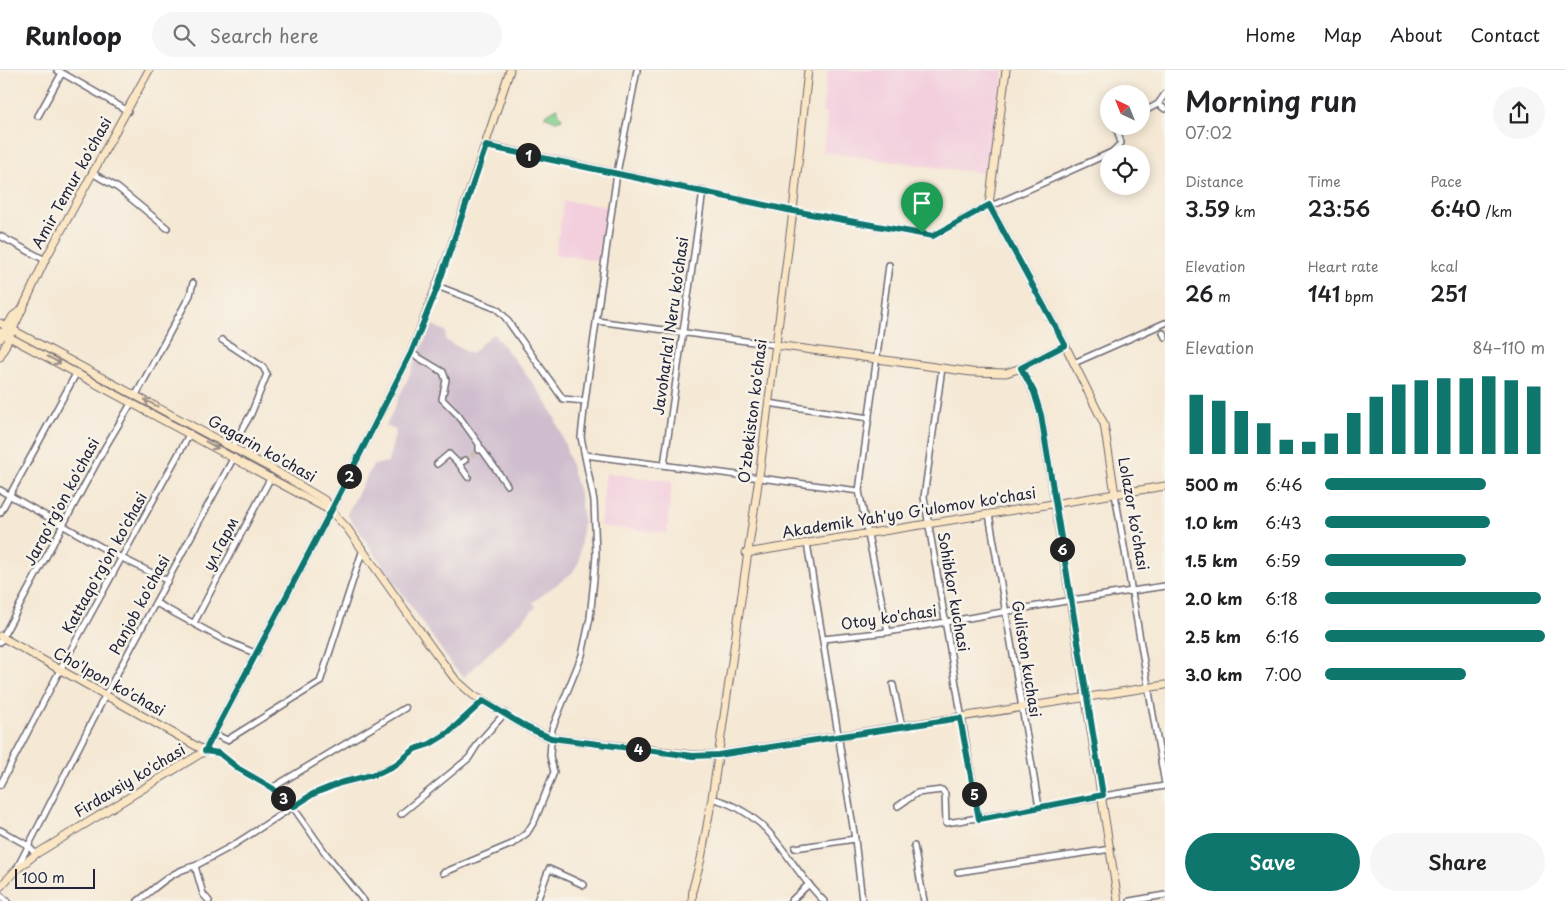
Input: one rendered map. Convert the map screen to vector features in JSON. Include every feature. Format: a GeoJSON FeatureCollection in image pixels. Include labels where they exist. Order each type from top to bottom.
{"type":"FeatureCollection","features":[{"type":"Feature","properties":{"kind":"main road","name":"Amir Temur ko'chasi"},"geometry":{"type":"LineString","coordinates":[[0,357],[45,260],[149,70]]}},
{"type":"Feature","properties":{"kind":"main road","name":"Firdavsiy ko'chasi"},"geometry":{"type":"LineString","coordinates":[[0,887],[16,870],[36,854],[205,751],[331,511],[411,353],[438,286],[510,70]]}},
{"type":"Feature","properties":{"kind":"main road","name":"O'zbekiston ko'chasi"},"geometry":{"type":"LineString","coordinates":[[692,901],[692,888],[701,859],[712,798],[746,553],[759,476],[794,211],[808,70]]}},
{"type":"Feature","properties":{"kind":"main road"},"geometry":{"type":"LineString","coordinates":[[989,205],[1006,70]]}},
{"type":"Feature","properties":{"kind":"main road","name":"Lolazor ko'chasi"},"geometry":{"type":"LineString","coordinates":[[989,205],[1065,345],[1104,424],[1115,494]]}},
{"type":"Feature","properties":{"kind":"main road","name":"Amir Temur ko'chasi"},"geometry":{"type":"LineString","coordinates":[[1,335],[3,325],[21,310]]}},
{"type":"Feature","properties":{"kind":"main road","name":"Gagarin ko'chasi"},"geometry":{"type":"LineString","coordinates":[[3,325],[190,433],[331,511]]}},
{"type":"Feature","properties":{"kind":"main road","name":"Gagarin ko'chasi"},"geometry":{"type":"LineString","coordinates":[[1,335],[232,447],[326,501],[331,511]]}},
{"type":"Feature","properties":{"kind":"main road"},"geometry":{"type":"LineString","coordinates":[[776,344],[942,368],[1006,373],[1021,368],[1065,345]]}},
{"type":"Feature","properties":{"kind":"main road"},"geometry":{"type":"LineString","coordinates":[[1021,368],[1034,392],[1041,415],[1054,504],[1072,600],[1103,795],[1118,901]]}},
{"type":"Feature","properties":{"kind":"main road","name":"Akademik Yah'yo G'ulomov ko'chasi"},"geometry":{"type":"LineString","coordinates":[[746,553],[1165,486]]}},
{"type":"Feature","properties":{"kind":"main road"},"geometry":{"type":"LineString","coordinates":[[331,511],[348,528],[463,688],[528,728],[551,738],[693,756],[718,755],[839,738],[1165,685]]}},
{"type":"Feature","properties":{"kind":"main road","name":"Cho'lpon ko'chasi"},"geometry":{"type":"LineString","coordinates":[[1,638],[106,694],[205,751]]}},
{"type":"Feature","properties":{"kind":"street"},"geometry":{"type":"LineString","coordinates":[[443,873],[512,844],[527,833],[535,820],[554,772],[550,756],[554,723],[582,655],[590,618],[596,555],[594,501],[581,437],[617,173],[637,70]]}},
{"type":"Feature","properties":{"kind":"street"},"geometry":{"type":"LineString","coordinates":[[38,116],[59,71],[128,111]]}},
{"type":"Feature","properties":{"kind":"street"},"geometry":{"type":"LineString","coordinates":[[1150,108],[1158,104],[1165,94]]}},
{"type":"Feature","properties":{"kind":"street"},"geometry":{"type":"LineString","coordinates":[[1158,104],[1165,109]]}},
{"type":"Feature","properties":{"kind":"street"},"geometry":{"type":"LineString","coordinates":[[486,146],[794,211],[933,236],[989,205],[996,204],[1112,152],[1121,144],[1118,135]]}},
{"type":"Feature","properties":{"kind":"street"},"geometry":{"type":"LineString","coordinates":[[92,173],[118,188],[167,228]]}},
{"type":"Feature","properties":{"kind":"street","name":"Javoharla'l Neru ko'chasi"},"geometry":{"type":"LineString","coordinates":[[664,465],[703,191]]}},
{"type":"Feature","properties":{"kind":"street"},"geometry":{"type":"LineString","coordinates":[[0,236],[45,260]]}},
{"type":"Feature","properties":{"kind":"street"},"geometry":{"type":"LineString","coordinates":[[888,632],[860,492],[889,265]]}},
{"type":"Feature","properties":{"kind":"street","name":"Jarqo'rg'on ko'chasi"},"geometry":{"type":"LineString","coordinates":[[1,638],[104,449],[134,399],[190,295],[193,283]]}},
{"type":"Feature","properties":{"kind":"street"},"geometry":{"type":"LineString","coordinates":[[438,286],[497,309],[505,317],[559,396],[567,401],[586,401]]}},
{"type":"Feature","properties":{"kind":"street"},"geometry":{"type":"LineString","coordinates":[[597,321],[776,344]]}},
{"type":"Feature","properties":{"kind":"street"},"geometry":{"type":"LineString","coordinates":[[1074,363],[1165,323]]}},
{"type":"Feature","properties":{"kind":"street"},"geometry":{"type":"LineString","coordinates":[[222,340],[263,368],[267,374],[251,414],[232,447]]}},
{"type":"Feature","properties":{"kind":"street"},"geometry":{"type":"LineString","coordinates":[[411,353],[443,372],[446,376],[442,392],[444,403],[458,415],[508,485]]}},
{"type":"Feature","properties":{"kind":"street","name":"Sohibkor kuchasi"},"geometry":{"type":"LineString","coordinates":[[942,368],[924,497],[947,622],[960,718],[979,819]]}},
{"type":"Feature","properties":{"kind":"street"},"geometry":{"type":"LineString","coordinates":[[0,513],[77,372]]}},
{"type":"Feature","properties":{"kind":"street"},"geometry":{"type":"LineString","coordinates":[[768,403],[869,418]]}},
{"type":"Feature","properties":{"kind":"street","name":"Kattaqo'rg'on ko'chasi"},"geometry":{"type":"LineString","coordinates":[[0,785],[60,670],[190,433]]}},
{"type":"Feature","properties":{"kind":"street"},"geometry":{"type":"LineString","coordinates":[[437,464],[450,454],[468,477]]}},
{"type":"Feature","properties":{"kind":"street"},"geometry":{"type":"LineString","coordinates":[[585,455],[759,476],[860,492]]}},
{"type":"Feature","properties":{"kind":"street","name":"Panjob ko'chasi"},"geometry":{"type":"LineString","coordinates":[[16,870],[27,845],[106,694],[234,457]]}},
{"type":"Feature","properties":{"kind":"street"},"geometry":{"type":"LineString","coordinates":[[459,464],[465,460]]}},
{"type":"Feature","properties":{"kind":"street","name":"ул.Гарм"},"geometry":{"type":"LineString","coordinates":[[194,623],[271,477]]}},
{"type":"Feature","properties":{"kind":"street"},"geometry":{"type":"LineString","coordinates":[[0,490],[63,526],[168,581]]}},
{"type":"Feature","properties":{"kind":"street","name":"Lolazor ko'chasi"},"geometry":{"type":"LineString","coordinates":[[1115,494],[1165,785]]}},
{"type":"Feature","properties":{"kind":"street","name":"Guliston kuchasi"},"geometry":{"type":"LineString","coordinates":[[989,514],[1039,807]]}},
{"type":"Feature","properties":{"kind":"street"},"geometry":{"type":"LineString","coordinates":[[807,543],[855,839],[862,901]]}},
{"type":"Feature","properties":{"kind":"street"},"geometry":{"type":"LineString","coordinates":[[214,734],[227,740],[320,682],[363,550]]}},
{"type":"Feature","properties":{"kind":"street","name":"Otoy ko'chasi"},"geometry":{"type":"LineString","coordinates":[[823,640],[888,632],[1005,611],[1165,586]]}},
{"type":"Feature","properties":{"kind":"street"},"geometry":{"type":"LineString","coordinates":[[156,603],[256,654]]}},
{"type":"Feature","properties":{"kind":"street"},"geometry":{"type":"LineString","coordinates":[[893,685],[902,727]]}},
{"type":"Feature","properties":{"kind":"street"},"geometry":{"type":"LineString","coordinates":[[138,901],[168,876],[180,869],[195,866],[232,846],[313,794],[340,783],[380,773],[394,766],[415,749],[430,744],[448,733],[483,701]]}},
{"type":"Feature","properties":{"kind":"street"},"geometry":{"type":"LineString","coordinates":[[272,788],[405,708]]}},
{"type":"Feature","properties":{"kind":"street"},"geometry":{"type":"LineString","coordinates":[[401,814],[469,758],[479,742],[505,714]]}},
{"type":"Feature","properties":{"kind":"street"},"geometry":{"type":"LineString","coordinates":[[205,751],[219,753],[239,769],[272,788],[293,807],[326,854],[364,901]]}},
{"type":"Feature","properties":{"kind":"street"},"geometry":{"type":"LineString","coordinates":[[898,806],[917,793],[942,790],[945,794],[946,823],[979,819],[1165,785]]}},
{"type":"Feature","properties":{"kind":"street"},"geometry":{"type":"LineString","coordinates":[[712,798],[740,809],[768,828],[809,884],[824,901]]}},
{"type":"Feature","properties":{"kind":"street"},"geometry":{"type":"LineString","coordinates":[[0,830],[27,845],[36,854]]}},
{"type":"Feature","properties":{"kind":"street"},"geometry":{"type":"LineString","coordinates":[[795,848],[855,839]]}},
{"type":"Feature","properties":{"kind":"street"},"geometry":{"type":"LineString","coordinates":[[914,846],[924,901]]}},
{"type":"Feature","properties":{"kind":"street"},"geometry":{"type":"LineString","coordinates":[[958,872],[1111,849]]}},
{"type":"Feature","properties":{"kind":"street"},"geometry":{"type":"LineString","coordinates":[[195,866],[202,894],[209,901]]}},
{"type":"Feature","properties":{"kind":"street"},"geometry":{"type":"LineString","coordinates":[[538,901],[549,868],[584,885]]}},
{"type":"Feature","properties":{"kind":"street"},"geometry":{"type":"LineString","coordinates":[[791,901],[809,884]]}},
{"type":"Feature","properties":{"kind":"street"},"geometry":{"type":"LineString","coordinates":[[0,895],[6,901]]}},
{"type":"Feature","properties":{"kind":"street"},"geometry":{"type":"LineString","coordinates":[[1130,901],[1165,895]]}},
{"type":"Feature","properties":{"kind":"shaded area"},"geometry":{"type":"Polygon","coordinates":[[[828,70],[1004,70],[987,174],[823,152],[827,114],[822,112],[828,70]]]}},
{"type":"Feature","properties":{"kind":"shaded area"},"geometry":{"type":"Polygon","coordinates":[[[564,201],[606,206],[597,261],[555,254],[564,201]]]}},
{"type":"Feature","properties":{"kind":"shaded area"},"geometry":{"type":"Polygon","coordinates":[[[432,325],[446,331],[445,340],[471,354],[493,333],[542,395],[555,418],[565,445],[580,496],[583,520],[579,562],[572,573],[533,602],[536,607],[464,677],[452,665],[347,514],[373,465],[388,462],[396,430],[386,426],[432,325]]]}},
{"type":"Feature","properties":{"kind":"shaded area"},"geometry":{"type":"Polygon","coordinates":[[[606,473],[672,481],[667,533],[600,526],[606,473]]]}},
{"type":"Feature","properties":{"kind":"green space"},"geometry":{"type":"Polygon","coordinates":[[[557,108],[562,119],[556,121],[544,116],[557,108]]]}},
{"type":"Feature","properties":{"kind":"tunnel"},"geometry":{"type":"LineString","coordinates":[[465,460],[479,450]]}},
{"type":"Feature","properties":{"kind":"route"},"geometry":{"type":"LineString","coordinates":[[486,146],[788,210],[922,233],[933,236],[989,205],[1065,345],[1021,368],[1029,380],[1041,415],[1054,504],[1072,600],[1103,795],[979,819],[960,718],[839,738],[718,755],[693,756],[551,738],[528,728],[483,701],[448,733],[430,744],[415,749],[394,766],[380,773],[340,783],[313,794],[293,807],[272,788],[239,769],[219,753],[205,751],[331,511],[411,353],[438,286],[486,146]]}}]}
